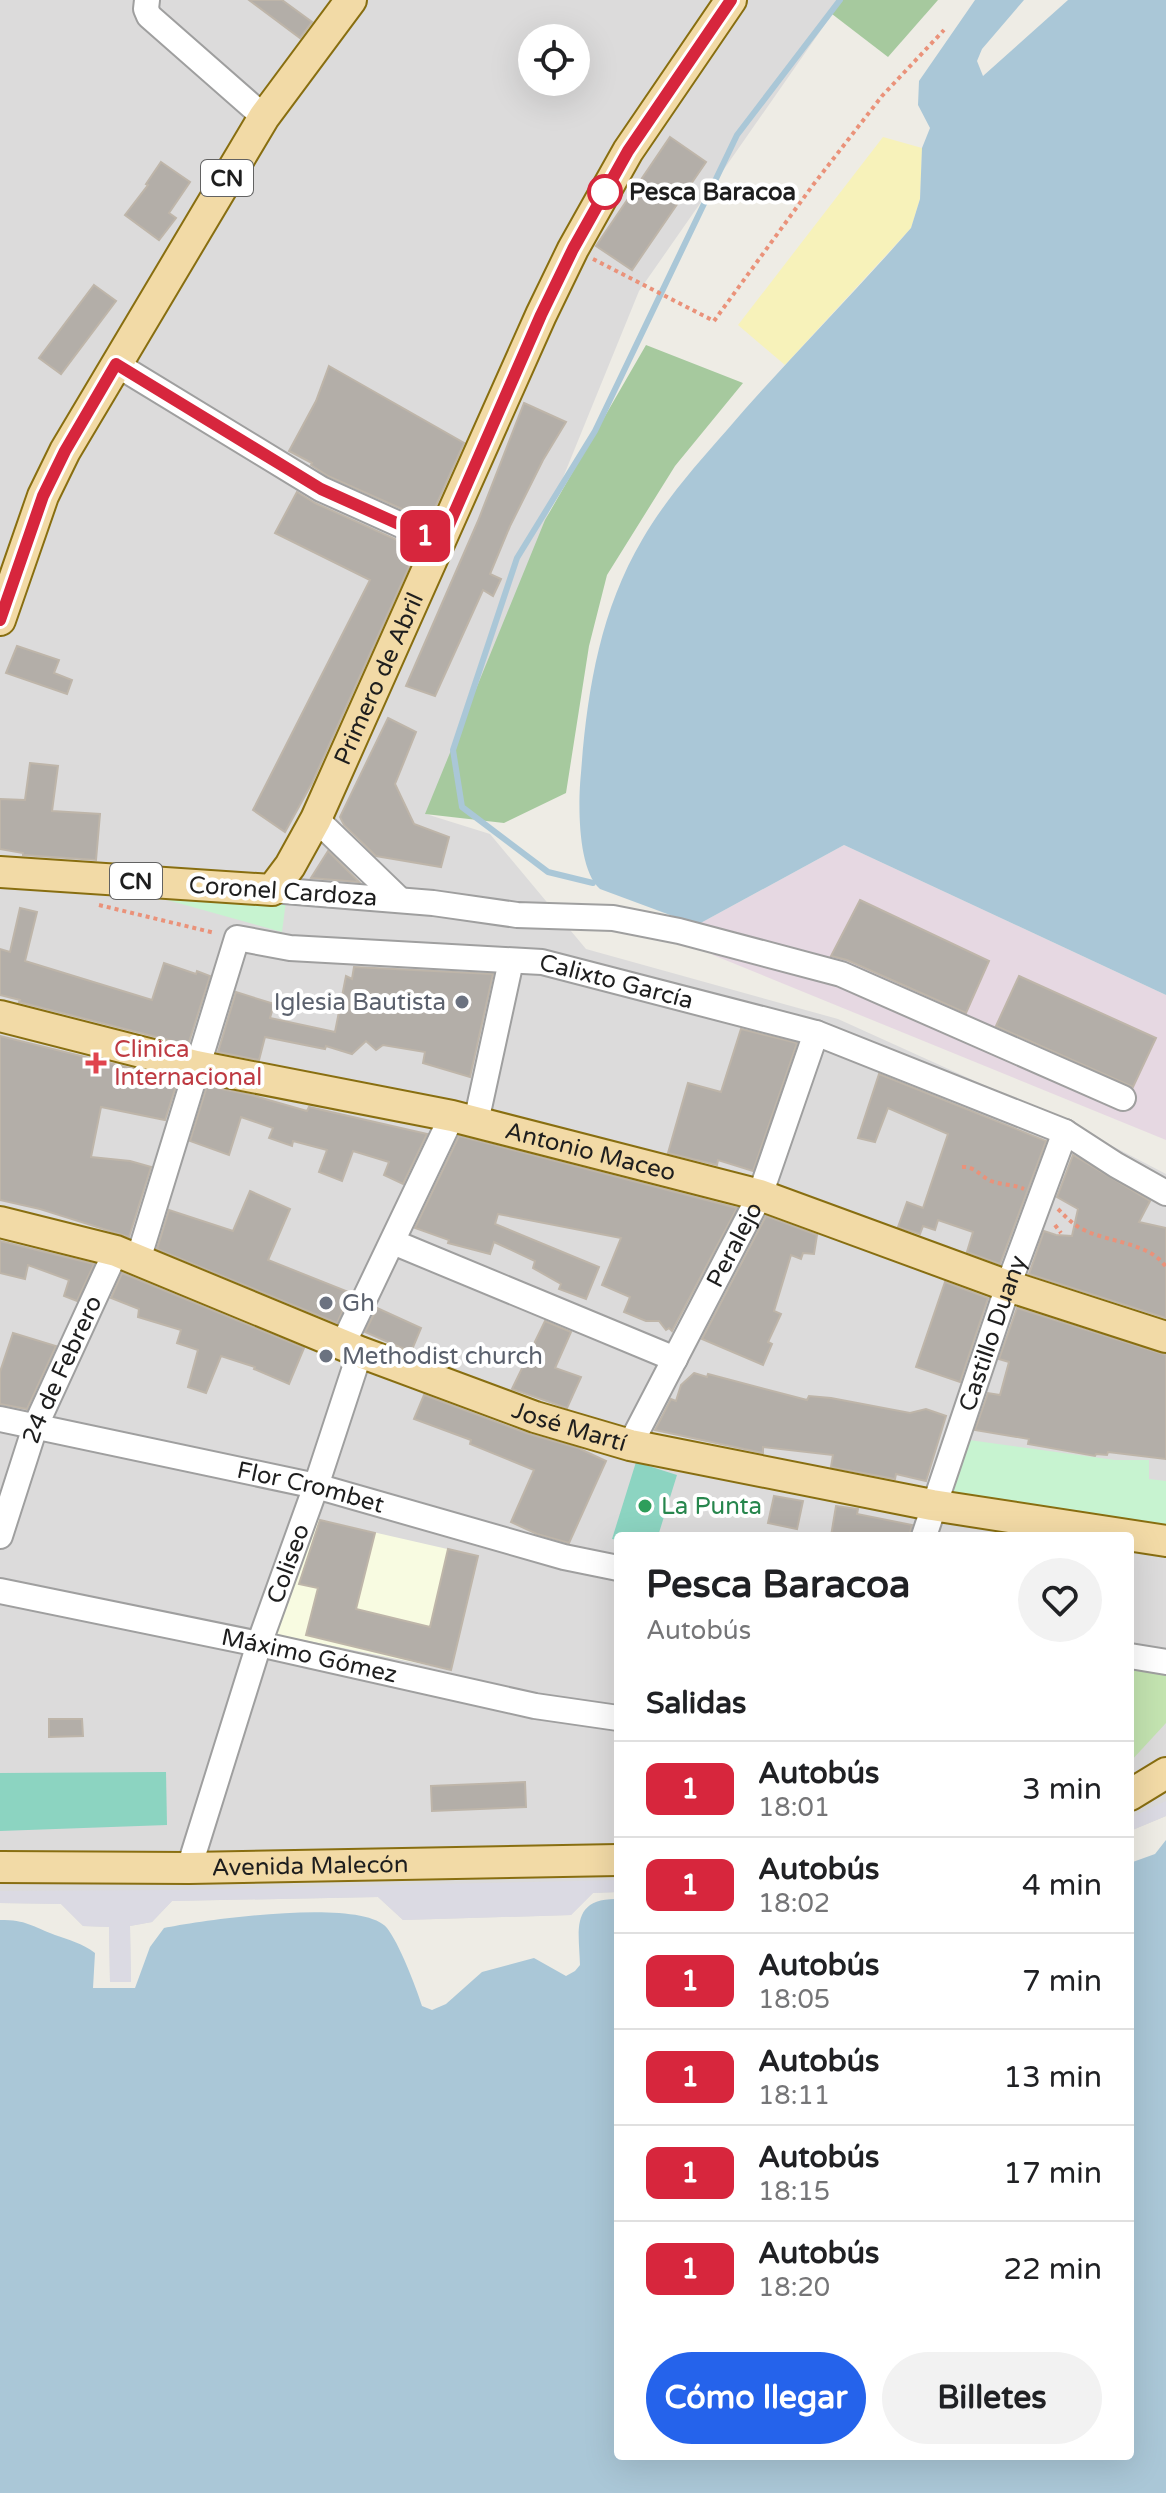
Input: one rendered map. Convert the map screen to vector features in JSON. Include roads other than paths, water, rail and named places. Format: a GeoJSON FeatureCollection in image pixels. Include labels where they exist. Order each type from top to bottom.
{"type":"FeatureCollection","features":[{"type":"Feature","properties":{"kind":"main road","name":"CN"},"geometry":{"type":"LineString","coordinates":[[0,620],[43,496],[65,451],[264,117],[351,0]]}},
{"type":"Feature","properties":{"kind":"main road","name":"Primero de Abril"},"geometry":{"type":"LineString","coordinates":[[272,890],[290,866],[316,819],[573,249],[628,151],[731,0]]}},
{"type":"Feature","properties":{"kind":"main road","name":"Coronel Cardoza"},"geometry":{"type":"LineString","coordinates":[[0,872],[272,890]]}},
{"type":"Feature","properties":{"kind":"main road","name":"Antonio Maceo"},"geometry":{"type":"LineString","coordinates":[[0,1016],[196,1066],[464,1119],[760,1195],[1008,1286],[1166,1337]]}},
{"type":"Feature","properties":{"kind":"main road","name":"José Martí"},"geometry":{"type":"LineString","coordinates":[[0,1222],[127,1255],[352,1348],[535,1417],[630,1445],[932,1505],[1108,1532]]}},
{"type":"Feature","properties":{"kind":"main road","name":"José Martí"},"geometry":{"type":"LineString","coordinates":[[1134,1536],[1166,1541]]}},
{"type":"Feature","properties":{"kind":"main road"},"geometry":{"type":"LineString","coordinates":[[1134,1793],[1166,1773]]}},
{"type":"Feature","properties":{"kind":"main road","name":"Avenida Malecón"},"geometry":{"type":"LineString","coordinates":[[0,1867],[189,1868],[614,1860]]}},
{"type":"Feature","properties":{"kind":"street"},"geometry":{"type":"LineString","coordinates":[[147,0],[149,16],[264,117]]}},
{"type":"Feature","properties":{"kind":"street"},"geometry":{"type":"LineString","coordinates":[[116,364],[321,489],[441,543]]}},
{"type":"Feature","properties":{"kind":"street"},"geometry":{"type":"LineString","coordinates":[[316,819],[400,900]]}},
{"type":"Feature","properties":{"kind":"street","name":"Coronel Cardoza"},"geometry":{"type":"LineString","coordinates":[[272,890],[400,900],[517,915],[613,918],[679,931],[841,974],[1123,1098]]}},
{"type":"Feature","properties":{"kind":"street","name":"Calixto García"},"geometry":{"type":"LineString","coordinates":[[237,938],[290,948],[542,962],[816,1033],[1065,1132],[1166,1193]]}},
{"type":"Feature","properties":{"kind":"street","name":"24 de Febrero"},"geometry":{"type":"LineString","coordinates":[[0,1536],[35,1427],[127,1255],[196,1066],[237,938]]}},
{"type":"Feature","properties":{"kind":"street","name":"Coliseo"},"geometry":{"type":"LineString","coordinates":[[189,1868],[259,1644],[316,1486],[352,1348],[393,1242],[464,1119],[511,961]]}},
{"type":"Feature","properties":{"kind":"street","name":"Peralejo"},"geometry":{"type":"LineString","coordinates":[[630,1445],[760,1195],[816,1033]]}},
{"type":"Feature","properties":{"kind":"street","name":"Castillo Duany"},"geometry":{"type":"LineString","coordinates":[[925,1532],[1008,1286],[1065,1132]]}},
{"type":"Feature","properties":{"kind":"street"},"geometry":{"type":"LineString","coordinates":[[393,1242],[675,1359]]}},
{"type":"Feature","properties":{"kind":"street","name":"Flor Crombet"},"geometry":{"type":"LineString","coordinates":[[0,1419],[316,1486],[564,1557],[614,1567]]}},
{"type":"Feature","properties":{"kind":"street","name":"Máximo Gómez"},"geometry":{"type":"LineString","coordinates":[[0,1591],[259,1644],[535,1706],[614,1717]]}},
{"type":"Feature","properties":{"kind":"street"},"geometry":{"type":"LineString","coordinates":[[1134,1647],[1166,1652]]}},
{"type":"Feature","properties":{"kind":"street"},"geometry":{"type":"LineString","coordinates":[[1134,1657],[1166,1662]]}},
{"type":"Feature","properties":{"kind":"street"},"geometry":{"type":"LineString","coordinates":[[1134,1795],[1166,1786]]}},
{"type":"Feature","properties":{"kind":"water"},"geometry":{"type":"Polygon","coordinates":[[[975,0],[1024,0],[982,49],[977,61],[983,76],[1068,0],[1166,0],[1166,995],[844,845],[697,925],[600,889],[592,879],[583,851],[579,800],[587,712],[606,624],[628,567],[651,525],[693,469],[911,228],[920,199],[922,148],[930,128],[918,105],[919,81],[975,0]]]}},
{"type":"Feature","properties":{"kind":"water"},"geometry":{"type":"Polygon","coordinates":[[[1166,1840],[1166,2493],[0,2493],[0,1920],[29,1924],[95,1953],[93,1988],[135,1988],[150,1947],[164,1928],[281,1913],[347,1914],[372,1919],[392,1935],[422,2006],[432,2010],[446,2004],[482,1972],[534,1958],[566,1976],[575,1971],[580,1965],[579,1929],[585,1910],[592,1904],[614,1899],[614,2460],[1134,2460],[1134,1862],[1155,1854],[1166,1840]]]}},
{"type":"Feature","properties":{"kind":"waterway"},"geometry":{"type":"LineString","coordinates":[[593,883],[548,872],[462,807],[453,750],[517,558],[595,431],[737,135],[840,0]]}},
{"type":"Feature","properties":{"kind":"place","name":"Pesca Baracoa"},"geometry":{"type":"Point","coordinates":[605,192]}},
{"type":"Feature","properties":{"kind":"place","name":"Iglesia Bautista"},"geometry":{"type":"Point","coordinates":[462,1002]}},
{"type":"Feature","properties":{"kind":"place","name":"Clinica Internacional"},"geometry":{"type":"Point","coordinates":[96,1063]}},
{"type":"Feature","properties":{"kind":"place","name":"Gh"},"geometry":{"type":"Point","coordinates":[326,1303]}},
{"type":"Feature","properties":{"kind":"place","name":"Methodist church"},"geometry":{"type":"Point","coordinates":[326,1356]}},
{"type":"Feature","properties":{"kind":"place","name":"La Punta"},"geometry":{"type":"Point","coordinates":[645,1506]}}]}
